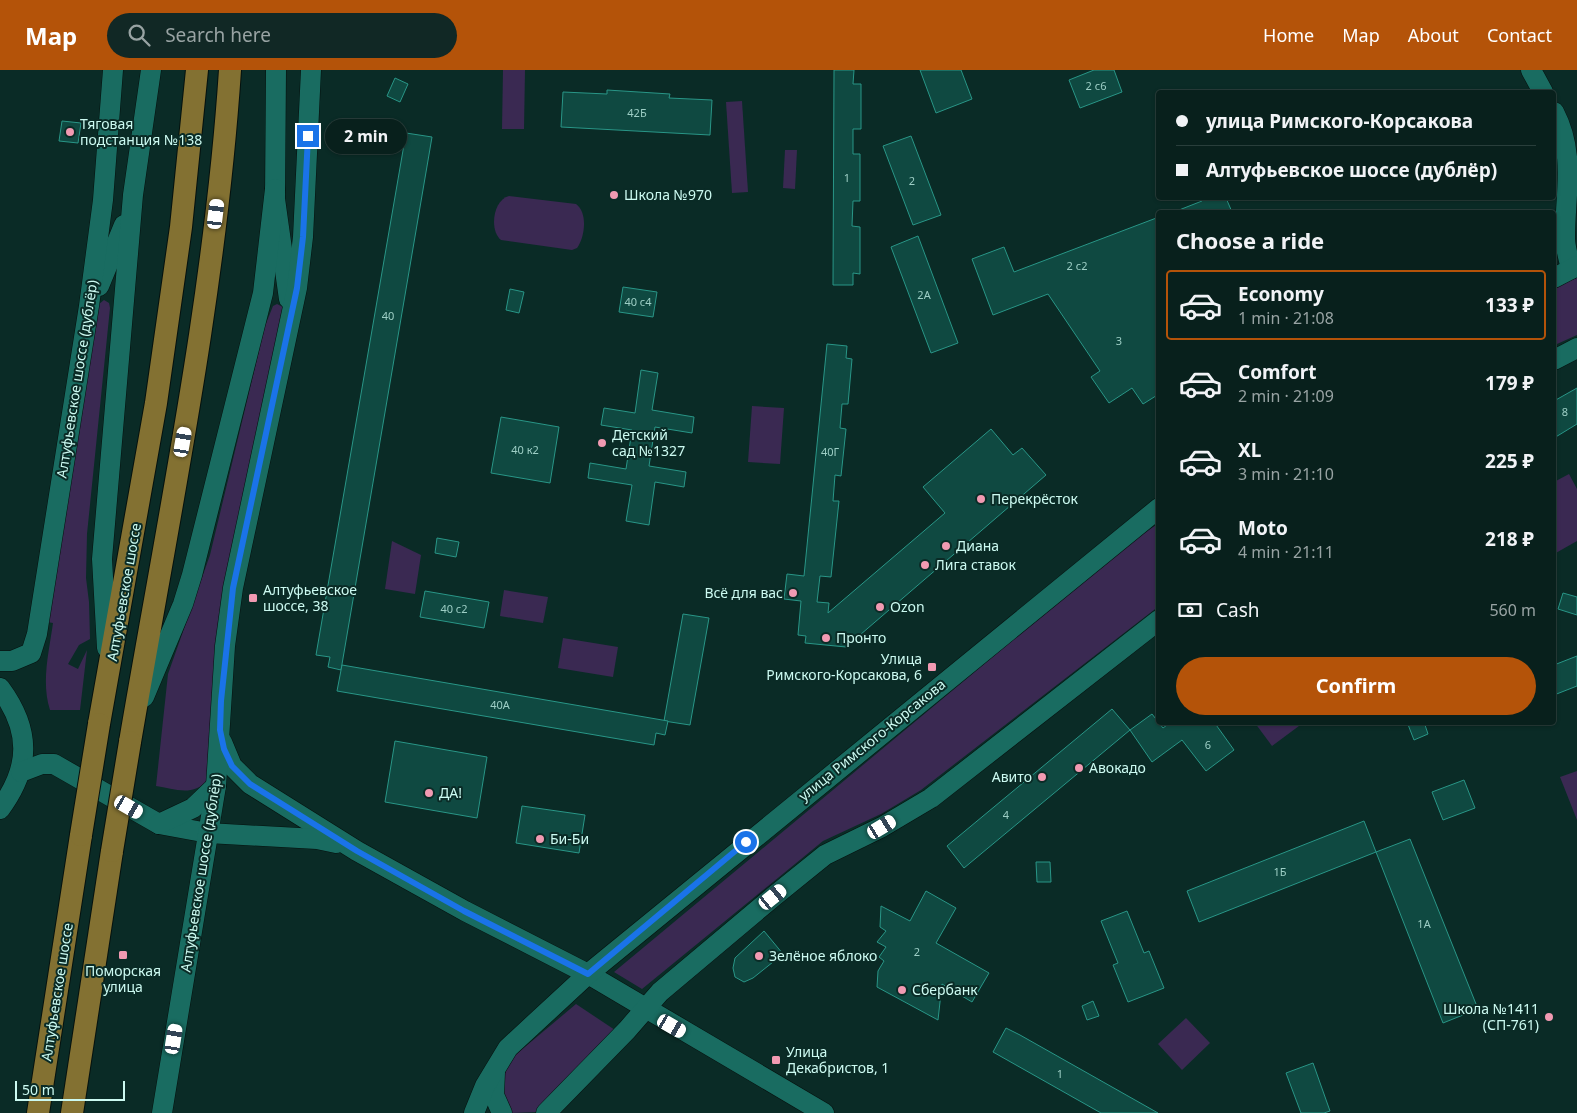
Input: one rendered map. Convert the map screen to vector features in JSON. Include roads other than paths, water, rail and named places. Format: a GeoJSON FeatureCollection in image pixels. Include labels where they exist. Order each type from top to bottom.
{"type":"FeatureCollection","features":[{"type":"Feature","properties":{"kind":"main road","name":"Алтуфьевское шоссе (дублёр)"},"geometry":{"type":"LineString","coordinates":[[0,661],[12,661],[31,653],[37,634],[84,335],[105,180],[114,70]]}},
{"type":"Feature","properties":{"kind":"main road"},"geometry":{"type":"LineString","coordinates":[[104,701],[107,635],[102,586],[102,559],[133,195],[151,70]]}},
{"type":"Feature","properties":{"kind":"main road","name":"Алтуфьевское шоссе"},"geometry":{"type":"LineString","coordinates":[[38,1113],[99,724],[156,403],[182,217],[197,70]]}},
{"type":"Feature","properties":{"kind":"main road"},"geometry":{"type":"LineString","coordinates":[[72,1113],[134,717],[189,408],[214,231],[230,70]]}},
{"type":"Feature","properties":{"kind":"main road"},"geometry":{"type":"LineString","coordinates":[[134,717],[189,588],[258,312],[268,266],[275,189],[276,70]]}},
{"type":"Feature","properties":{"kind":"main road","name":"Алтуфьевское шоссе (дублёр)"},"geometry":{"type":"LineString","coordinates":[[162,1113],[216,786],[225,646],[233,588],[287,338],[301,258],[311,70]]}},
{"type":"Feature","properties":{"kind":"main road"},"geometry":{"type":"LineString","coordinates":[[1531,70],[1542,90]]}},
{"type":"Feature","properties":{"kind":"main road"},"geometry":{"type":"LineString","coordinates":[[1556,116],[1563,130],[1569,182],[1565,240],[1567,271]]}},
{"type":"Feature","properties":{"kind":"main road"},"geometry":{"type":"LineString","coordinates":[[105,180],[107,209],[122,320]]}},
{"type":"Feature","properties":{"kind":"main road"},"geometry":{"type":"LineString","coordinates":[[275,189],[290,307],[287,338]]}},
{"type":"Feature","properties":{"kind":"main road"},"geometry":{"type":"LineString","coordinates":[[258,312],[301,213],[305,193]]}},
{"type":"Feature","properties":{"kind":"main road"},"geometry":{"type":"LineString","coordinates":[[84,335],[95,297],[133,195]]}},
{"type":"Feature","properties":{"kind":"main road","name":"улица Римского-Корсакова"},"geometry":{"type":"LineString","coordinates":[[474,1113],[497,1063],[508,1048],[588,974],[1156,510]]}},
{"type":"Feature","properties":{"kind":"main road"},"geometry":{"type":"LineString","coordinates":[[546,1112],[627,1030],[660,992],[825,855],[882,827],[931,798],[1156,622]]}},
{"type":"Feature","properties":{"kind":"main road"},"geometry":{"type":"LineString","coordinates":[[0,688],[9,700],[22,733],[25,752],[21,772],[0,809]]}},
{"type":"Feature","properties":{"kind":"main road"},"geometry":{"type":"LineString","coordinates":[[220,730],[228,758],[240,776],[260,790],[357,851],[464,911],[588,974],[824,1113]]}},
{"type":"Feature","properties":{"kind":"main road"},"geometry":{"type":"LineString","coordinates":[[21,772],[42,764],[54,764],[159,824],[208,833],[317,839],[357,851]]}},
{"type":"Feature","properties":{"kind":"main road"},"geometry":{"type":"LineString","coordinates":[[159,824],[193,808],[216,786]]}},
{"type":"Feature","properties":{"kind":"main road"},"geometry":{"type":"LineString","coordinates":[[497,1063],[493,1082],[494,1095],[502,1113]]}},
{"type":"Feature","properties":{"kind":"place","name":"Тяговая подстанция №138"},"geometry":{"type":"Point","coordinates":[70,132]}},
{"type":"Feature","properties":{"kind":"place","name":"Школа №970"},"geometry":{"type":"Point","coordinates":[614,195]}},
{"type":"Feature","properties":{"kind":"place","name":"Детский сад №1327"},"geometry":{"type":"Point","coordinates":[602,443]}},
{"type":"Feature","properties":{"kind":"place","name":"Перекрёсток"},"geometry":{"type":"Point","coordinates":[981,499]}},
{"type":"Feature","properties":{"kind":"place","name":"Диана"},"geometry":{"type":"Point","coordinates":[946,546]}},
{"type":"Feature","properties":{"kind":"place","name":"Лига ставок"},"geometry":{"type":"Point","coordinates":[925,565]}},
{"type":"Feature","properties":{"kind":"place","name":"Всё для вас"},"geometry":{"type":"Point","coordinates":[793,593]}},
{"type":"Feature","properties":{"kind":"place","name":"Алтуфьевское шоссе, 38"},"geometry":{"type":"Point","coordinates":[253,598]}},
{"type":"Feature","properties":{"kind":"place","name":"Ozon"},"geometry":{"type":"Point","coordinates":[880,607]}},
{"type":"Feature","properties":{"kind":"place","name":"Пронто"},"geometry":{"type":"Point","coordinates":[826,638]}},
{"type":"Feature","properties":{"kind":"place","name":"Улица Римского-Корсакова, 6"},"geometry":{"type":"Point","coordinates":[932,667]}},
{"type":"Feature","properties":{"kind":"place","name":"Авокадо"},"geometry":{"type":"Point","coordinates":[1079,768]}},
{"type":"Feature","properties":{"kind":"place","name":"Авито"},"geometry":{"type":"Point","coordinates":[1042,777]}},
{"type":"Feature","properties":{"kind":"place","name":"ДА!"},"geometry":{"type":"Point","coordinates":[429,793]}},
{"type":"Feature","properties":{"kind":"place","name":"Би-Би"},"geometry":{"type":"Point","coordinates":[540,839]}},
{"type":"Feature","properties":{"kind":"place","name":"Поморская улица"},"geometry":{"type":"Point","coordinates":[123,955]}},
{"type":"Feature","properties":{"kind":"place","name":"Зелёное яблоко"},"geometry":{"type":"Point","coordinates":[759,956]}},
{"type":"Feature","properties":{"kind":"place","name":"Сбербанк"},"geometry":{"type":"Point","coordinates":[902,990]}},
{"type":"Feature","properties":{"kind":"place","name":"Школа №1411 (СП-761)"},"geometry":{"type":"Point","coordinates":[1549,1017]}},
{"type":"Feature","properties":{"kind":"place","name":"Улица Декабристов, 1"},"geometry":{"type":"Point","coordinates":[776,1060]}}]}
